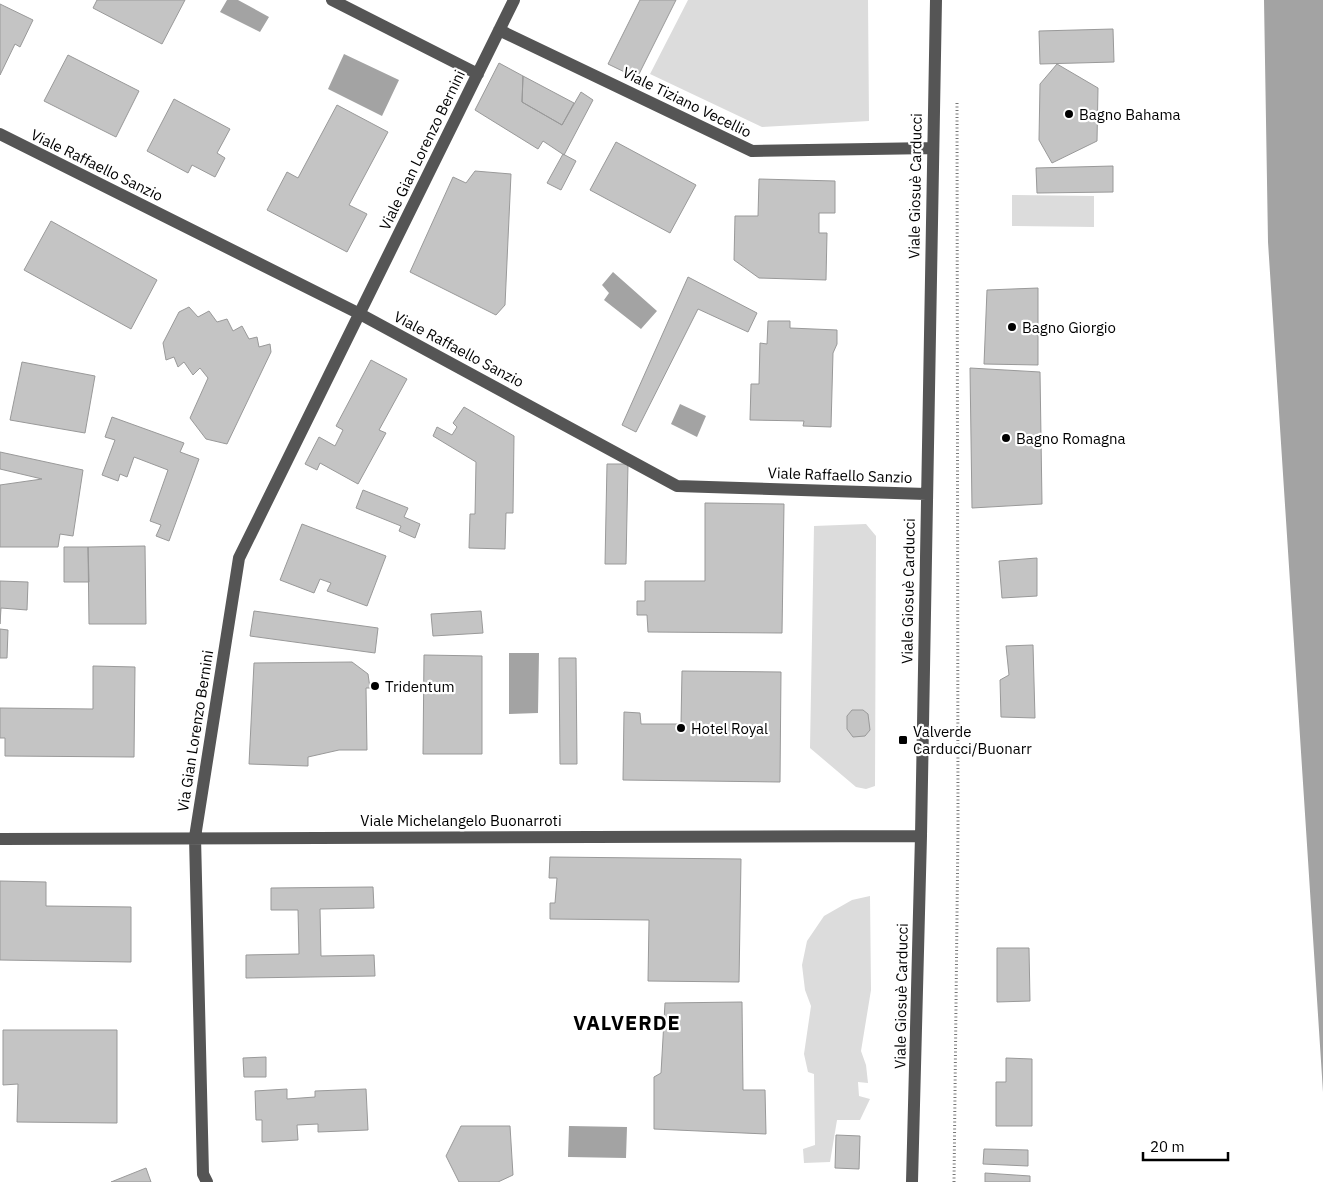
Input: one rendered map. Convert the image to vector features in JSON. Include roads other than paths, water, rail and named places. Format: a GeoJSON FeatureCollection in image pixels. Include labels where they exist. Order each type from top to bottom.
{"type":"FeatureCollection","features":[{"type":"Feature","properties":{"kind":"street"},"geometry":{"type":"LineString","coordinates":[[332,0],[478,74]]}},
{"type":"Feature","properties":{"kind":"street","name":"Viale Gian Lorenzo Bernini"},"geometry":{"type":"LineString","coordinates":[[360,314],[514,0]]}},
{"type":"Feature","properties":{"kind":"street","name":"Viale Giosuè Carducci"},"geometry":{"type":"LineString","coordinates":[[912,1182],[921,836],[936,0]]}},
{"type":"Feature","properties":{"kind":"street","name":"Viale Tiziano Vecellio"},"geometry":{"type":"LineString","coordinates":[[499,30],[752,151],[932,148]]}},
{"type":"Feature","properties":{"kind":"street","name":"Viale Raffaello Sanzio"},"geometry":{"type":"LineString","coordinates":[[0,134],[360,314],[677,486],[926,494]]}},
{"type":"Feature","properties":{"kind":"street","name":"Via Gian Lorenzo Bernini"},"geometry":{"type":"LineString","coordinates":[[207,1182],[203,1174],[195,837],[238,558],[360,314]]}},
{"type":"Feature","properties":{"kind":"street","name":"Viale Michelangelo Buonarroti"},"geometry":{"type":"LineString","coordinates":[[0,839],[921,836]]}},
{"type":"Feature","properties":{"kind":"place","name":"Bagno Bahama"},"geometry":{"type":"Point","coordinates":[1069,114]}},
{"type":"Feature","properties":{"kind":"place","name":"Bagno Giorgio"},"geometry":{"type":"Point","coordinates":[1012,327]}},
{"type":"Feature","properties":{"kind":"place","name":"Bagno Romagna"},"geometry":{"type":"Point","coordinates":[1006,438]}},
{"type":"Feature","properties":{"kind":"place","name":"Tridentum"},"geometry":{"type":"Point","coordinates":[375,686]}},
{"type":"Feature","properties":{"kind":"place","name":"Hotel Royal"},"geometry":{"type":"Point","coordinates":[681,728]}},
{"type":"Feature","properties":{"kind":"place","name":"Valverde Carducci/Buonarr"},"geometry":{"type":"Point","coordinates":[903,740]}},
{"type":"Feature","properties":{"kind":"district","name":"VALVERDE"},"geometry":{"type":"Point","coordinates":[627,1022]}}]}
